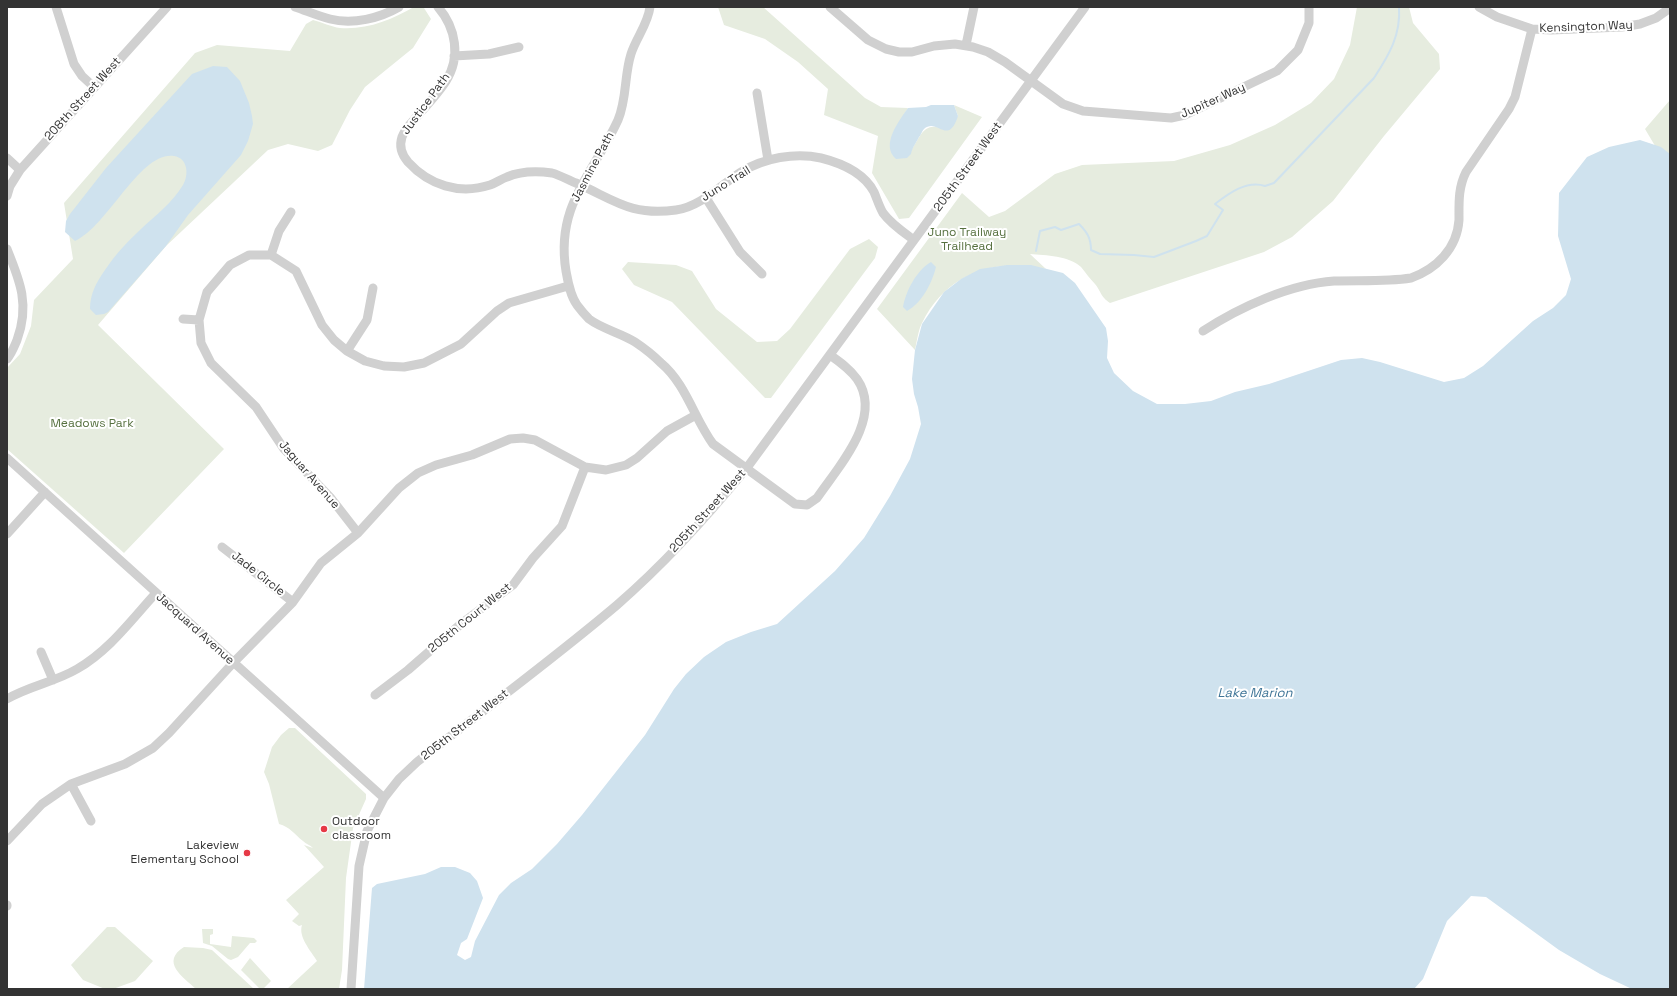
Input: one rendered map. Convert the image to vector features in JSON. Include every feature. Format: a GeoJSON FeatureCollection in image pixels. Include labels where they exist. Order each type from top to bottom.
{"type":"FeatureCollection","features":[{"type":"Feature","properties":{"kind":"street"},"geometry":{"type":"LineString","coordinates":[[56,7],[74,64],[82,76],[94,87]]}},
{"type":"Feature","properties":{"kind":"street","name":"208th Street West"},"geometry":{"type":"LineString","coordinates":[[7,196],[10,186],[20,170],[167,7]]}},
{"type":"Feature","properties":{"kind":"street"},"geometry":{"type":"LineString","coordinates":[[295,7],[331,20],[347,21],[374,17],[399,7]]}},
{"type":"Feature","properties":{"kind":"street","name":"Justice Path"},"geometry":{"type":"LineString","coordinates":[[438,7],[446,17],[452,29],[454,43],[453,65],[446,82],[402,138],[402,151],[409,163],[432,181],[453,188],[479,188],[512,175],[526,172],[553,174],[580,185]]}},
{"type":"Feature","properties":{"kind":"street","name":"Jasmine Path"},"geometry":{"type":"LineString","coordinates":[[650,7],[647,21],[636,40],[629,61],[625,94],[620,114],[613,130],[580,185],[571,209],[565,235],[565,262],[568,286],[576,304],[589,318],[635,342],[662,363],[680,385],[706,434],[713,444],[795,504],[807,505],[817,498],[858,437],[866,414],[865,397],[858,381],[849,368],[830,354]]}},
{"type":"Feature","properties":{"kind":"street","name":"Jupiter Way"},"geometry":{"type":"LineString","coordinates":[[830,7],[862,36],[874,44],[886,49],[899,52],[912,52],[945,45],[966,46],[981,49],[996,56],[1063,104],[1083,111],[1171,118],[1185,115],[1277,71],[1298,50],[1309,22],[1309,7]]}},
{"type":"Feature","properties":{"kind":"street"},"geometry":{"type":"LineString","coordinates":[[966,46],[974,7]]}},
{"type":"Feature","properties":{"kind":"street","name":"205th Street West"},"geometry":{"type":"LineString","coordinates":[[351,989],[359,866],[367,831],[384,798],[399,779],[417,762],[555,655],[617,604],[661,564],[727,492],[746,469],[1086,7]]}},
{"type":"Feature","properties":{"kind":"street","name":"Kensington Way"},"geometry":{"type":"LineString","coordinates":[[1478,7],[1497,17],[1532,29],[1551,30],[1622,27],[1640,24],[1656,18],[1670,8]]}},
{"type":"Feature","properties":{"kind":"street"},"geometry":{"type":"LineString","coordinates":[[1203,331],[1232,313],[1301,287],[1333,282],[1411,278],[1426,272],[1441,260],[1453,242],[1457,231],[1459,221],[1458,200],[1461,182],[1466,172],[1515,98],[1532,29]]}},
{"type":"Feature","properties":{"kind":"street"},"geometry":{"type":"LineString","coordinates":[[454,56],[489,54],[519,46]]}},
{"type":"Feature","properties":{"kind":"street"},"geometry":{"type":"LineString","coordinates":[[757,93],[768,160]]}},
{"type":"Feature","properties":{"kind":"street","name":"Juno Trail"},"geometry":{"type":"LineString","coordinates":[[580,185],[621,206],[647,212],[678,210],[706,198],[741,172],[768,160],[789,156],[820,158],[847,168],[866,181],[873,190],[882,212],[890,221],[914,240]]}},
{"type":"Feature","properties":{"kind":"street"},"geometry":{"type":"LineString","coordinates":[[7,158],[20,170]]}},
{"type":"Feature","properties":{"kind":"street"},"geometry":{"type":"LineString","coordinates":[[706,198],[740,252],[762,274]]}},
{"type":"Feature","properties":{"kind":"street"},"geometry":{"type":"LineString","coordinates":[[291,212],[279,231],[271,255],[296,271],[322,325],[334,340],[347,351],[365,361],[384,366],[404,367],[424,363],[461,344],[497,311],[509,303],[568,286]]}},
{"type":"Feature","properties":{"kind":"street"},"geometry":{"type":"LineString","coordinates":[[7,249],[20,281],[24,302],[22,328],[12,353],[7,359]]}},
{"type":"Feature","properties":{"kind":"street","name":"Jaguar Avenue"},"geometry":{"type":"LineString","coordinates":[[271,255],[249,255],[230,265],[207,292],[199,320],[201,343],[211,363],[256,407],[284,449],[330,498],[358,533]]}},
{"type":"Feature","properties":{"kind":"street"},"geometry":{"type":"LineString","coordinates":[[347,351],[367,320],[373,288]]}},
{"type":"Feature","properties":{"kind":"street"},"geometry":{"type":"LineString","coordinates":[[183,319],[199,320]]}},
{"type":"Feature","properties":{"kind":"street"},"geometry":{"type":"LineString","coordinates":[[8,840],[42,804],[70,784],[125,764],[152,748],[169,733],[233,663],[293,602],[320,563],[358,533],[399,488],[418,474],[436,465],[472,454],[510,439],[522,438],[535,440],[585,467],[606,470],[626,465],[637,458],[667,431],[696,415]]}},
{"type":"Feature","properties":{"kind":"street","name":"Jacquard Avenue"},"geometry":{"type":"LineString","coordinates":[[7,458],[384,798]]}},
{"type":"Feature","properties":{"kind":"street","name":"205th Court West"},"geometry":{"type":"LineString","coordinates":[[375,695],[414,665],[462,623],[512,585],[533,558],[562,526],[585,467]]}},
{"type":"Feature","properties":{"kind":"street"},"geometry":{"type":"LineString","coordinates":[[7,534],[44,492]]}},
{"type":"Feature","properties":{"kind":"street","name":"Jade Circle"},"geometry":{"type":"LineString","coordinates":[[222,547],[293,602]]}},
{"type":"Feature","properties":{"kind":"street"},"geometry":{"type":"LineString","coordinates":[[7,699],[20,691],[77,670],[99,654],[156,593]]}},
{"type":"Feature","properties":{"kind":"street"},"geometry":{"type":"LineString","coordinates":[[41,652],[53,680]]}},
{"type":"Feature","properties":{"kind":"street"},"geometry":{"type":"LineString","coordinates":[[70,784],[91,820]]}},
{"type":"Feature","properties":{"kind":"green space","name":"Meadows Park"},"geometry":{"type":"Polygon","coordinates":[[[414,7],[424,8],[431,19],[413,48],[365,87],[350,110],[332,145],[318,151],[288,144],[268,150],[166,246],[98,325],[224,449],[124,553],[7,449],[7,368],[20,354],[31,326],[34,300],[73,259],[64,203],[195,53],[217,45],[290,51],[306,24],[313,20],[340,28],[369,26],[388,20],[414,7]]]}},
{"type":"Feature","properties":{"kind":"green space"},"geometry":{"type":"Polygon","coordinates":[[[718,7],[763,7],[865,98],[881,107],[908,108],[893,133],[912,149],[924,130],[938,127],[945,130],[958,116],[954,105],[982,117],[909,218],[899,219],[872,173],[878,136],[824,115],[828,89],[798,62],[765,39],[724,25],[718,7]]]}},
{"type":"Feature","properties":{"kind":"green space","name":"Juno Trailway Trailhead"},"geometry":{"type":"Polygon","coordinates":[[[1357,7],[1409,7],[1413,23],[1439,54],[1440,69],[1384,136],[1333,201],[1292,237],[1264,252],[1110,303],[1081,267],[1076,263],[1064,258],[1030,254],[1046,269],[1008,265],[991,268],[974,273],[958,281],[944,292],[932,306],[922,323],[915,350],[877,309],[962,193],[989,217],[1005,211],[1055,174],[1082,165],[1174,161],[1230,145],[1275,125],[1311,103],[1334,79],[1350,45],[1357,7]]]}},
{"type":"Feature","properties":{"kind":"green space"},"geometry":{"type":"Polygon","coordinates":[[[1670,100],[1670,171],[1645,129],[1670,100]]]}},
{"type":"Feature","properties":{"kind":"green space"},"geometry":{"type":"Polygon","coordinates":[[[869,239],[878,247],[875,258],[771,398],[765,398],[672,302],[634,285],[622,269],[628,262],[676,265],[692,271],[716,309],[757,342],[777,341],[790,329],[850,249],[869,239]]]}},
{"type":"Feature","properties":{"kind":"green space"},"geometry":{"type":"Polygon","coordinates":[[[289,728],[295,728],[366,794],[366,799],[353,828],[346,878],[342,970],[339,989],[287,989],[317,961],[303,939],[301,930],[302,925],[299,926],[292,921],[299,914],[286,900],[324,867],[304,845],[313,848],[289,829],[279,824],[269,784],[264,772],[272,747],[281,735],[289,728]]]}},
{"type":"Feature","properties":{"kind":"green space"},"geometry":{"type":"Polygon","coordinates":[[[107,927],[115,927],[153,961],[135,981],[113,989],[105,989],[83,980],[71,965],[107,927]]]}},
{"type":"Feature","properties":{"kind":"green space"},"geometry":{"type":"Polygon","coordinates":[[[202,929],[213,929],[213,934],[210,935],[210,944],[231,947],[232,936],[254,938],[257,941],[255,943],[250,943],[238,957],[231,960],[212,946],[203,943],[202,929]]]}},
{"type":"Feature","properties":{"kind":"green space"},"geometry":{"type":"Polygon","coordinates":[[[184,947],[212,950],[254,989],[196,989],[180,974],[174,964],[174,958],[184,947]]]}},
{"type":"Feature","properties":{"kind":"green space"},"geometry":{"type":"Polygon","coordinates":[[[250,958],[271,981],[263,989],[260,989],[241,970],[250,958]]]}},
{"type":"Feature","properties":{"kind":"water"},"geometry":{"type":"Polygon","coordinates":[[[213,66],[227,67],[240,81],[249,103],[252,116],[253,124],[248,141],[241,155],[188,215],[166,246],[108,312],[96,315],[90,309],[90,304],[92,293],[99,279],[122,249],[174,198],[185,181],[185,163],[179,157],[174,156],[161,158],[149,165],[137,176],[88,233],[75,241],[65,232],[66,221],[106,168],[192,74],[213,66]]]}},
{"type":"Feature","properties":{"kind":"water"},"geometry":{"type":"Polygon","coordinates":[[[931,105],[954,105],[958,116],[954,125],[946,131],[929,126],[924,129],[911,154],[907,158],[896,159],[890,147],[890,140],[900,119],[908,108],[926,107],[931,105]]]}},
{"type":"Feature","properties":{"kind":"water","name":"Lake Marion"},"geometry":{"type":"Polygon","coordinates":[[[1640,140],[1661,147],[1670,154],[1670,989],[1632,989],[1600,974],[1559,950],[1486,897],[1471,896],[1447,921],[1423,979],[1414,989],[364,989],[372,888],[377,884],[425,874],[441,867],[455,867],[470,873],[477,881],[483,898],[467,939],[461,943],[457,955],[465,960],[471,957],[475,941],[499,895],[511,883],[532,869],[557,844],[582,815],[645,735],[674,689],[686,674],[704,657],[726,642],[777,624],[835,571],[864,538],[890,496],[910,459],[921,424],[912,379],[915,350],[922,324],[944,292],[961,279],[980,269],[1007,265],[1031,265],[1063,273],[1075,283],[1106,328],[1108,341],[1107,358],[1114,373],[1133,391],[1157,404],[1185,404],[1211,401],[1235,392],[1269,384],[1341,360],[1362,358],[1380,362],[1444,382],[1464,378],[1483,366],[1533,321],[1553,308],[1566,295],[1571,279],[1558,236],[1559,193],[1587,157],[1609,147],[1640,140]]]}},
{"type":"Feature","properties":{"kind":"water"},"geometry":{"type":"Polygon","coordinates":[[[931,262],[936,267],[932,280],[922,298],[907,311],[903,307],[909,288],[916,276],[931,262]]]}},
{"type":"Feature","properties":{"kind":"waterway"},"geometry":{"type":"LineString","coordinates":[[1036,251],[1040,231],[1055,227],[1061,230],[1079,224],[1088,236],[1091,250],[1100,254],[1154,257],[1207,236],[1223,210],[1215,204],[1232,192],[1245,186],[1265,186],[1274,183],[1374,78],[1385,61],[1396,36],[1399,7]]}},
{"type":"Feature","properties":{"kind":"place","name":"Outdoor classroom"},"geometry":{"type":"Point","coordinates":[324,829]}},
{"type":"Feature","properties":{"kind":"place","name":"Lakeview Elementary School"},"geometry":{"type":"Point","coordinates":[247,853]}}]}
